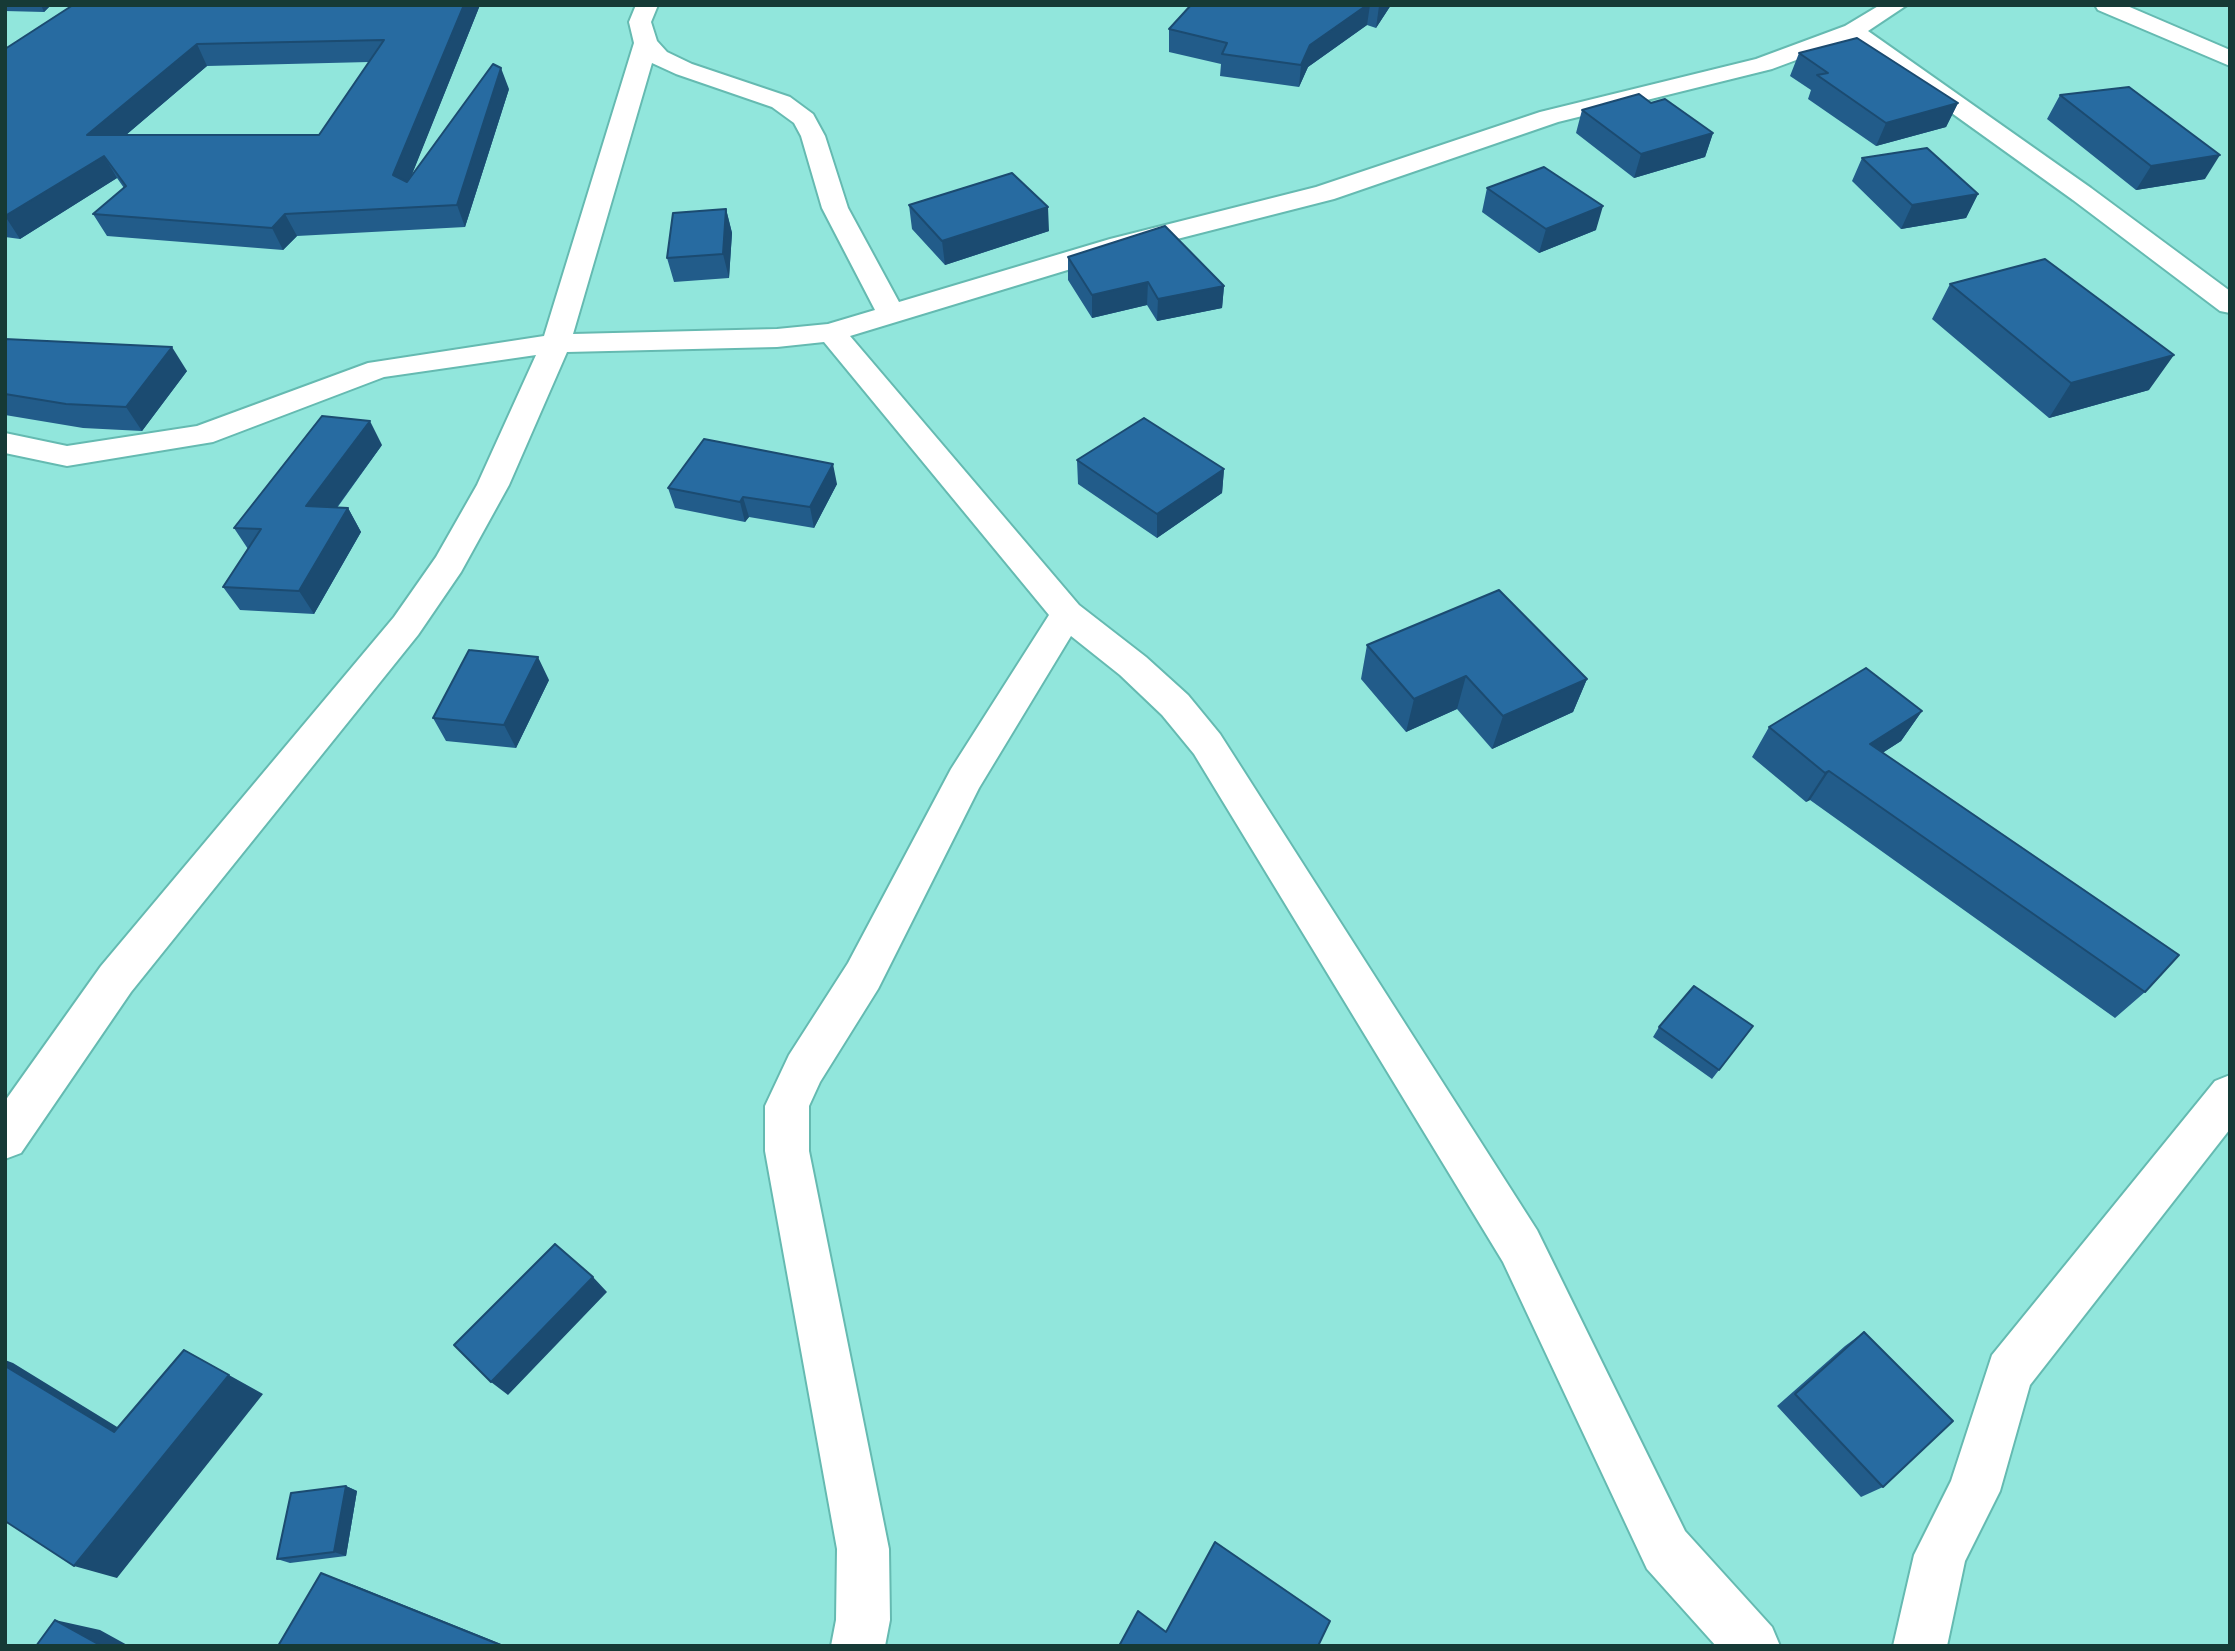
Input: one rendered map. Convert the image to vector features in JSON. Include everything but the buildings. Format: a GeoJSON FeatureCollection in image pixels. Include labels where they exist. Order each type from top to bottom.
{"type":"FeatureCollection","features":[{"type":"Feature","properties":{"kind":"street"},"geometry":{"type":"LineString","coordinates":[[648,5],[640,22],[646,43],[659,57],[684,69],[781,102],[804,119],[813,136],[835,208],[890,312]]}},
{"type":"Feature","properties":{"kind":"street"},"geometry":{"type":"LineString","coordinates":[[5,443],[67,456],[202,435],[378,369],[556,343],[777,338],[831,332],[890,312],[1120,245],[1325,193],[1549,117],[1764,64],[1853,31],[1896,5]]}},
{"type":"Feature","properties":{"kind":"street"},"geometry":{"type":"LineString","coordinates":[[2106,5],[2230,59]]}},
{"type":"Feature","properties":{"kind":"street"},"geometry":{"type":"LineString","coordinates":[[1853,31],[2082,194],[2230,305]]}},
{"type":"Feature","properties":{"kind":"street"},"geometry":{"type":"LineString","coordinates":[[5,1138],[116,979],[413,616],[449,564],[493,485],[556,343],[646,43]]}},
{"type":"Feature","properties":{"kind":"street"},"geometry":{"type":"LineString","coordinates":[[831,332],[1067,614],[1133,666],[1175,705],[1207,744],[1520,1246],[1667,1550],[1753,1646]]}},
{"type":"Feature","properties":{"kind":"street"},"geometry":{"type":"LineString","coordinates":[[859,1646],[863,1620],[863,1549],[787,1151],[787,1106],[804,1069],[863,975],[964,780],[1067,614]]}},
{"type":"Feature","properties":{"kind":"street"},"geometry":{"type":"LineString","coordinates":[[1920,1646],[1940,1555],[1974,1491],[2009,1372],[2230,1095]]}}]}
